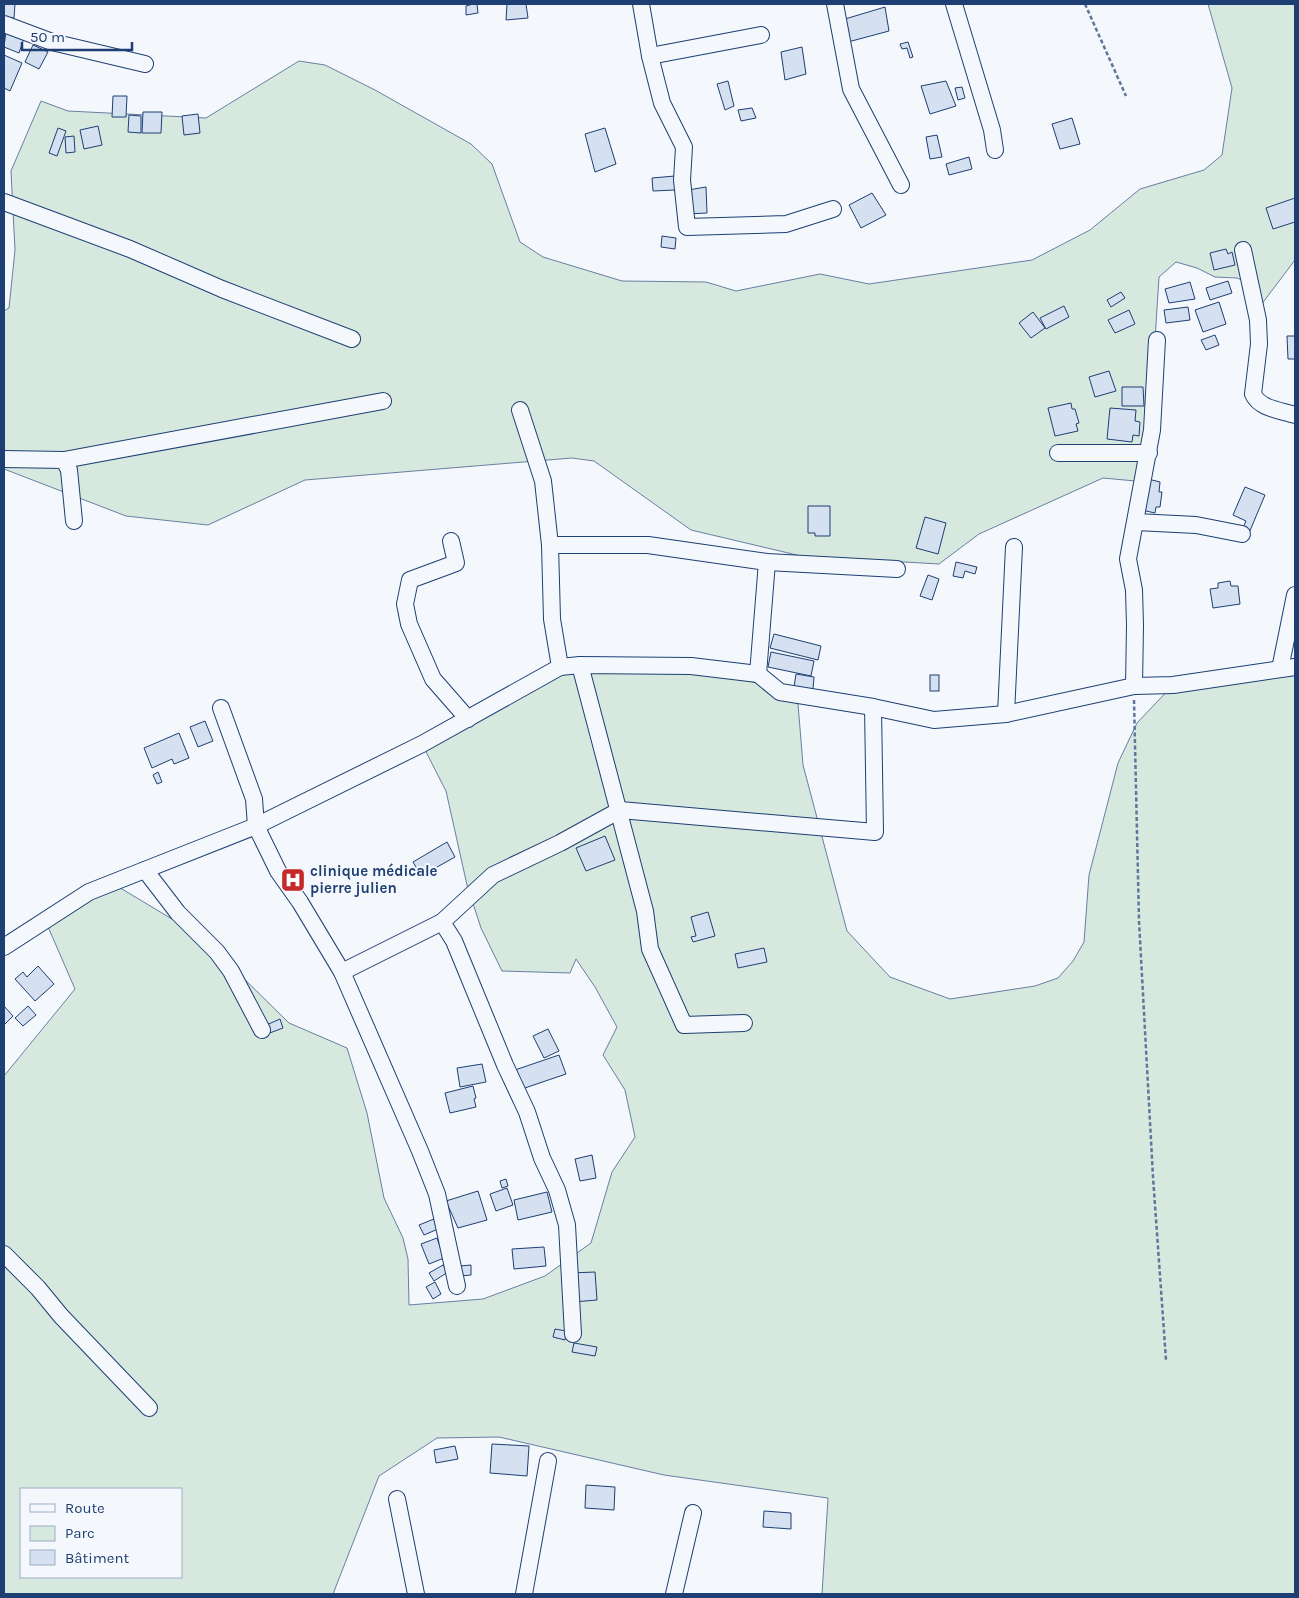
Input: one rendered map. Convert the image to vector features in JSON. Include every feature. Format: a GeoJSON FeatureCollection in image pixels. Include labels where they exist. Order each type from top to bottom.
{"type":"FeatureCollection","features":[{"type":"Feature","properties":{"kind":"street"},"geometry":{"type":"LineString","coordinates":[[641,4],[650,56],[662,103],[684,147],[682,180],[687,227],[786,224],[833,209]]}},
{"type":"Feature","properties":{"kind":"street"},"geometry":{"type":"LineString","coordinates":[[835,4],[851,89],[901,185]]}},
{"type":"Feature","properties":{"kind":"street"},"geometry":{"type":"LineString","coordinates":[[954,4],[992,130],[995,150]]}},
{"type":"Feature","properties":{"kind":"street"},"geometry":{"type":"LineString","coordinates":[[4,24],[52,42],[145,64]]}},
{"type":"Feature","properties":{"kind":"street"},"geometry":{"type":"LineString","coordinates":[[650,56],[761,35]]}},
{"type":"Feature","properties":{"kind":"street"},"geometry":{"type":"LineString","coordinates":[[4,202],[130,248],[222,289],[352,339]]}},
{"type":"Feature","properties":{"kind":"street"},"geometry":{"type":"LineString","coordinates":[[1243,250],[1258,320],[1259,344],[1252,394],[1262,405],[1295,415]]}},
{"type":"Feature","properties":{"kind":"street"},"geometry":{"type":"LineString","coordinates":[[1134,686],[1134,590],[1128,559],[1149,453],[1157,340]]}},
{"type":"Feature","properties":{"kind":"street"},"geometry":{"type":"LineString","coordinates":[[4,459],[64,460],[383,401]]}},
{"type":"Feature","properties":{"kind":"street"},"geometry":{"type":"LineString","coordinates":[[520,410],[543,482],[550,545],[552,619],[560,667]]}},
{"type":"Feature","properties":{"kind":"street"},"geometry":{"type":"LineString","coordinates":[[1058,453],[1149,453]]}},
{"type":"Feature","properties":{"kind":"street"},"geometry":{"type":"LineString","coordinates":[[64,460],[69,470],[74,521]]}},
{"type":"Feature","properties":{"kind":"street"},"geometry":{"type":"LineString","coordinates":[[1136,522],[1196,525],[1242,534]]}},
{"type":"Feature","properties":{"kind":"street"},"geometry":{"type":"LineString","coordinates":[[451,541],[456,563],[410,580],[405,604],[409,624],[433,679],[468,719]]}},
{"type":"Feature","properties":{"kind":"street"},"geometry":{"type":"LineString","coordinates":[[550,545],[648,545],[767,562],[897,568]]}},
{"type":"Feature","properties":{"kind":"street"},"geometry":{"type":"LineString","coordinates":[[1006,714],[1014,547]]}},
{"type":"Feature","properties":{"kind":"street"},"geometry":{"type":"LineString","coordinates":[[758,674],[767,562]]}},
{"type":"Feature","properties":{"kind":"street"},"geometry":{"type":"LineString","coordinates":[[4,947],[89,892],[256,826],[415,748],[560,667],[580,665],[691,666],[758,674],[780,692],[873,707],[934,720],[1006,714],[1134,686],[1173,685],[1288,668],[1295,595]]}},
{"type":"Feature","properties":{"kind":"street"},"geometry":{"type":"LineString","coordinates":[[580,665],[646,911],[650,949],[684,1025],[744,1023]]}},
{"type":"Feature","properties":{"kind":"street"},"geometry":{"type":"LineString","coordinates":[[342,972],[442,922],[494,875],[560,843],[620,810],[875,832],[873,707]]}},
{"type":"Feature","properties":{"kind":"street"},"geometry":{"type":"LineString","coordinates":[[221,708],[254,799],[256,826],[278,871],[300,902],[342,972],[437,1194],[457,1286]]}},
{"type":"Feature","properties":{"kind":"street"},"geometry":{"type":"LineString","coordinates":[[145,870],[178,913],[217,952],[231,970],[262,1030]]}},
{"type":"Feature","properties":{"kind":"street"},"geometry":{"type":"LineString","coordinates":[[442,922],[454,941],[505,1065],[527,1112],[542,1158],[557,1190],[567,1225],[573,1334]]}},
{"type":"Feature","properties":{"kind":"street"},"geometry":{"type":"LineString","coordinates":[[4,1254],[38,1288],[148,1408]]}},
{"type":"Feature","properties":{"kind":"street"},"geometry":{"type":"LineString","coordinates":[[524,1594],[548,1461]]}},
{"type":"Feature","properties":{"kind":"street"},"geometry":{"type":"LineString","coordinates":[[397,1499],[416,1594]]}},
{"type":"Feature","properties":{"kind":"street"},"geometry":{"type":"LineString","coordinates":[[674,1594],[692,1513]]}},
{"type":"Feature","properties":{"kind":"path"},"geometry":{"type":"LineString","coordinates":[[1085,4],[1126,96]]}},
{"type":"Feature","properties":{"kind":"path"},"geometry":{"type":"LineString","coordinates":[[1134,686],[1139,921],[1153,1177],[1166,1360]]}},
{"type":"Feature","properties":{"kind":"green space"},"geometry":{"type":"Polygon","coordinates":[[[1208,4],[1295,4],[1295,260],[1261,305],[1256,286],[1237,278],[1215,277],[1197,268],[1176,262],[1159,277],[1146,482],[1103,478],[979,534],[939,564],[801,556],[691,530],[594,461],[572,458],[305,480],[208,525],[126,516],[4,469],[4,311],[9,308],[15,250],[11,171],[41,101],[68,111],[206,118],[299,61],[325,65],[375,90],[471,144],[492,164],[520,242],[543,257],[622,281],[706,282],[736,291],[820,274],[869,284],[1032,260],[1090,230],[1140,189],[1204,170],[1222,155],[1232,88],[1208,4]]]}},
{"type":"Feature","properties":{"kind":"green space"},"geometry":{"type":"Polygon","coordinates":[[[679,665],[757,683],[798,704],[803,765],[847,931],[890,977],[950,999],[1035,986],[1058,978],[1073,961],[1084,942],[1089,875],[1118,763],[1137,723],[1173,685],[1295,667],[1295,1594],[822,1594],[828,1498],[664,1475],[499,1437],[437,1438],[379,1476],[333,1594],[4,1594],[4,1076],[75,989],[42,913],[107,880],[177,922],[221,956],[289,1023],[347,1048],[367,1113],[384,1198],[403,1238],[408,1259],[409,1305],[483,1299],[545,1276],[591,1243],[612,1172],[635,1137],[625,1090],[603,1055],[617,1027],[595,987],[576,959],[570,973],[502,971],[481,928],[467,885],[446,791],[422,744],[533,677],[679,665]]]}},
{"type":"Feature","properties":{"kind":"building"},"geometry":{"type":"Polygon","coordinates":[[[4,4],[15,4],[14,18],[4,17],[4,4]]]}},
{"type":"Feature","properties":{"kind":"building"},"geometry":{"type":"Polygon","coordinates":[[[477,4],[478,13],[466,15],[466,6],[477,4]]]}},
{"type":"Feature","properties":{"kind":"building"},"geometry":{"type":"Polygon","coordinates":[[[507,4],[526,4],[528,18],[506,20],[507,4]]]}},
{"type":"Feature","properties":{"kind":"building"},"geometry":{"type":"Polygon","coordinates":[[[885,7],[889,31],[848,42],[845,19],[885,7]]]}},
{"type":"Feature","properties":{"kind":"building"},"geometry":{"type":"Polygon","coordinates":[[[6,31],[24,38],[19,53],[4,47],[6,31]]]}},
{"type":"Feature","properties":{"kind":"building"},"geometry":{"type":"Polygon","coordinates":[[[908,42],[913,57],[910,58],[907,48],[902,49],[900,44],[908,42]]]}},
{"type":"Feature","properties":{"kind":"building"},"geometry":{"type":"Polygon","coordinates":[[[33,45],[48,52],[39,69],[25,62],[33,45]]]}},
{"type":"Feature","properties":{"kind":"building"},"geometry":{"type":"Polygon","coordinates":[[[802,47],[806,74],[785,80],[781,52],[802,47]]]}},
{"type":"Feature","properties":{"kind":"building"},"geometry":{"type":"Polygon","coordinates":[[[4,55],[22,63],[10,91],[4,88],[4,55]]]}},
{"type":"Feature","properties":{"kind":"building"},"geometry":{"type":"Polygon","coordinates":[[[728,81],[734,106],[725,110],[717,84],[728,81]]]}},
{"type":"Feature","properties":{"kind":"building"},"geometry":{"type":"Polygon","coordinates":[[[946,81],[956,106],[930,114],[921,86],[946,81]]]}},
{"type":"Feature","properties":{"kind":"building"},"geometry":{"type":"Polygon","coordinates":[[[962,87],[965,98],[958,100],[955,88],[962,87]]]}},
{"type":"Feature","properties":{"kind":"building"},"geometry":{"type":"Polygon","coordinates":[[[113,96],[127,96],[126,117],[112,117],[113,96]]]}},
{"type":"Feature","properties":{"kind":"building"},"geometry":{"type":"Polygon","coordinates":[[[752,108],[756,118],[741,121],[738,110],[752,108]]]}},
{"type":"Feature","properties":{"kind":"building"},"geometry":{"type":"Polygon","coordinates":[[[143,112],[162,112],[161,133],[142,133],[143,112]]]}},
{"type":"Feature","properties":{"kind":"building"},"geometry":{"type":"Polygon","coordinates":[[[198,114],[200,133],[184,135],[182,116],[198,114]]]}},
{"type":"Feature","properties":{"kind":"building"},"geometry":{"type":"Polygon","coordinates":[[[129,115],[141,116],[141,133],[128,132],[129,115]]]}},
{"type":"Feature","properties":{"kind":"building"},"geometry":{"type":"Polygon","coordinates":[[[1072,118],[1080,144],[1060,149],[1052,124],[1072,118]]]}},
{"type":"Feature","properties":{"kind":"building"},"geometry":{"type":"Polygon","coordinates":[[[98,126],[102,145],[84,149],[80,130],[98,126]]]}},
{"type":"Feature","properties":{"kind":"building"},"geometry":{"type":"Polygon","coordinates":[[[58,128],[66,131],[57,156],[49,153],[58,128]]]}},
{"type":"Feature","properties":{"kind":"building"},"geometry":{"type":"Polygon","coordinates":[[[605,128],[616,164],[595,172],[585,134],[605,128]]]}},
{"type":"Feature","properties":{"kind":"building"},"geometry":{"type":"Polygon","coordinates":[[[937,135],[942,157],[930,159],[926,137],[937,135]]]}},
{"type":"Feature","properties":{"kind":"building"},"geometry":{"type":"Polygon","coordinates":[[[74,136],[75,152],[66,153],[65,137],[74,136]]]}},
{"type":"Feature","properties":{"kind":"building"},"geometry":{"type":"Polygon","coordinates":[[[969,157],[972,169],[949,175],[946,164],[969,157]]]}},
{"type":"Feature","properties":{"kind":"building"},"geometry":{"type":"Polygon","coordinates":[[[675,176],[675,190],[653,191],[652,178],[675,176]]]}},
{"type":"Feature","properties":{"kind":"building"},"geometry":{"type":"Polygon","coordinates":[[[706,187],[707,213],[687,214],[688,190],[706,187]]]}},
{"type":"Feature","properties":{"kind":"building"},"geometry":{"type":"Polygon","coordinates":[[[872,193],[886,215],[861,228],[849,205],[872,193]]]}},
{"type":"Feature","properties":{"kind":"building"},"geometry":{"type":"Polygon","coordinates":[[[1295,198],[1295,222],[1273,229],[1266,208],[1295,198]]]}},
{"type":"Feature","properties":{"kind":"building"},"geometry":{"type":"Polygon","coordinates":[[[662,236],[676,238],[675,249],[661,247],[662,236]]]}},
{"type":"Feature","properties":{"kind":"building"},"geometry":{"type":"Polygon","coordinates":[[[1226,249],[1228,254],[1232,252],[1235,265],[1214,270],[1210,253],[1226,249]]]}},
{"type":"Feature","properties":{"kind":"building"},"geometry":{"type":"Polygon","coordinates":[[[1228,281],[1232,293],[1210,300],[1206,288],[1228,281]]]}},
{"type":"Feature","properties":{"kind":"building"},"geometry":{"type":"Polygon","coordinates":[[[1190,282],[1195,299],[1169,303],[1165,289],[1190,282]]]}},
{"type":"Feature","properties":{"kind":"building"},"geometry":{"type":"Polygon","coordinates":[[[1121,292],[1125,298],[1111,307],[1107,300],[1121,292]]]}},
{"type":"Feature","properties":{"kind":"building"},"geometry":{"type":"Polygon","coordinates":[[[1219,302],[1226,324],[1203,332],[1195,310],[1219,302]]]}},
{"type":"Feature","properties":{"kind":"building"},"geometry":{"type":"Polygon","coordinates":[[[1064,306],[1069,317],[1046,329],[1040,318],[1064,306]]]}},
{"type":"Feature","properties":{"kind":"building"},"geometry":{"type":"Polygon","coordinates":[[[1188,307],[1190,320],[1166,323],[1164,310],[1188,307]]]}},
{"type":"Feature","properties":{"kind":"building"},"geometry":{"type":"Polygon","coordinates":[[[1129,310],[1135,324],[1115,333],[1108,320],[1129,310]]]}},
{"type":"Feature","properties":{"kind":"building"},"geometry":{"type":"Polygon","coordinates":[[[1033,312],[1045,328],[1031,338],[1019,323],[1033,312]]]}},
{"type":"Feature","properties":{"kind":"building"},"geometry":{"type":"Polygon","coordinates":[[[1215,335],[1219,345],[1206,350],[1201,340],[1215,335]]]}},
{"type":"Feature","properties":{"kind":"building"},"geometry":{"type":"Polygon","coordinates":[[[1287,336],[1295,336],[1295,359],[1288,359],[1287,336]]]}},
{"type":"Feature","properties":{"kind":"building"},"geometry":{"type":"Polygon","coordinates":[[[1109,371],[1116,391],[1095,397],[1089,377],[1109,371]]]}},
{"type":"Feature","properties":{"kind":"building"},"geometry":{"type":"Polygon","coordinates":[[[1122,387],[1143,387],[1144,406],[1122,406],[1122,387]]]}},
{"type":"Feature","properties":{"kind":"building"},"geometry":{"type":"Polygon","coordinates":[[[1071,403],[1079,423],[1076,424],[1078,431],[1055,436],[1048,408],[1071,403]]]}},
{"type":"Feature","properties":{"kind":"building"},"geometry":{"type":"Polygon","coordinates":[[[1110,408],[1136,410],[1135,421],[1140,422],[1139,436],[1133,435],[1132,442],[1107,439],[1110,408]]]}},
{"type":"Feature","properties":{"kind":"building"},"geometry":{"type":"Polygon","coordinates":[[[1148,479],[1160,482],[1159,492],[1162,492],[1160,507],[1156,507],[1155,513],[1142,510],[1148,479]]]}},
{"type":"Feature","properties":{"kind":"building"},"geometry":{"type":"Polygon","coordinates":[[[1245,487],[1265,495],[1249,533],[1242,530],[1246,521],[1233,515],[1245,487]]]}},
{"type":"Feature","properties":{"kind":"building"},"geometry":{"type":"Polygon","coordinates":[[[808,506],[830,506],[830,536],[815,536],[815,533],[808,533],[808,506]]]}},
{"type":"Feature","properties":{"kind":"building"},"geometry":{"type":"Polygon","coordinates":[[[925,517],[946,523],[938,554],[916,548],[925,517]]]}},
{"type":"Feature","properties":{"kind":"building"},"geometry":{"type":"Polygon","coordinates":[[[956,562],[977,567],[975,574],[965,571],[963,578],[953,576],[956,562]]]}},
{"type":"Feature","properties":{"kind":"building"},"geometry":{"type":"Polygon","coordinates":[[[928,575],[939,579],[932,600],[920,596],[928,575]]]}},
{"type":"Feature","properties":{"kind":"building"},"geometry":{"type":"Polygon","coordinates":[[[1230,581],[1231,586],[1238,586],[1240,604],[1213,608],[1210,589],[1218,588],[1218,583],[1230,581]]]}},
{"type":"Feature","properties":{"kind":"building"},"geometry":{"type":"Polygon","coordinates":[[[774,634],[821,646],[818,660],[770,648],[774,634]]]}},
{"type":"Feature","properties":{"kind":"building"},"geometry":{"type":"Polygon","coordinates":[[[771,652],[814,661],[811,676],[768,667],[771,652]]]}},
{"type":"Feature","properties":{"kind":"building"},"geometry":{"type":"Polygon","coordinates":[[[796,674],[814,677],[813,689],[794,687],[796,674]]]}},
{"type":"Feature","properties":{"kind":"building"},"geometry":{"type":"Polygon","coordinates":[[[930,675],[939,675],[939,691],[930,691],[930,675]]]}},
{"type":"Feature","properties":{"kind":"building"},"geometry":{"type":"Polygon","coordinates":[[[205,721],[213,741],[198,747],[190,727],[205,721]]]}},
{"type":"Feature","properties":{"kind":"building"},"geometry":{"type":"Polygon","coordinates":[[[179,733],[189,758],[174,764],[172,759],[152,768],[144,748],[179,733]]]}},
{"type":"Feature","properties":{"kind":"building"},"geometry":{"type":"Polygon","coordinates":[[[158,772],[162,782],[157,784],[153,775],[158,772]]]}},
{"type":"Feature","properties":{"kind":"building"},"geometry":{"type":"Polygon","coordinates":[[[605,836],[615,860],[586,871],[576,848],[605,836]]]}},
{"type":"Feature","properties":{"kind":"building"},"geometry":{"type":"Polygon","coordinates":[[[447,842],[455,857],[421,876],[413,862],[447,842]]]}},
{"type":"Feature","properties":{"kind":"building"},"geometry":{"type":"Polygon","coordinates":[[[708,912],[715,936],[693,942],[691,937],[696,936],[691,917],[708,912]]]}},
{"type":"Feature","properties":{"kind":"building"},"geometry":{"type":"Polygon","coordinates":[[[764,948],[767,962],[738,968],[735,954],[764,948]]]}},
{"type":"Feature","properties":{"kind":"building"},"geometry":{"type":"Polygon","coordinates":[[[38,966],[54,984],[35,1001],[15,979],[23,972],[27,977],[38,966]]]}},
{"type":"Feature","properties":{"kind":"building"},"geometry":{"type":"Polygon","coordinates":[[[4,1006],[13,1016],[4,1025],[4,1006]]]}},
{"type":"Feature","properties":{"kind":"building"},"geometry":{"type":"Polygon","coordinates":[[[28,1006],[36,1015],[23,1026],[15,1018],[28,1006]]]}},
{"type":"Feature","properties":{"kind":"building"},"geometry":{"type":"Polygon","coordinates":[[[280,1019],[283,1028],[267,1034],[264,1026],[280,1019]]]}},
{"type":"Feature","properties":{"kind":"building"},"geometry":{"type":"Polygon","coordinates":[[[548,1029],[559,1051],[544,1058],[533,1036],[548,1029]]]}},
{"type":"Feature","properties":{"kind":"building"},"geometry":{"type":"Polygon","coordinates":[[[559,1055],[566,1074],[519,1090],[512,1071],[559,1055]]]}},
{"type":"Feature","properties":{"kind":"building"},"geometry":{"type":"Polygon","coordinates":[[[482,1064],[486,1082],[460,1087],[457,1068],[482,1064]]]}},
{"type":"Feature","properties":{"kind":"building"},"geometry":{"type":"Polygon","coordinates":[[[473,1086],[476,1107],[450,1113],[445,1093],[473,1086]]]}},
{"type":"Feature","properties":{"kind":"building"},"geometry":{"type":"Polygon","coordinates":[[[592,1155],[596,1178],[580,1181],[575,1159],[592,1155]]]}},
{"type":"Feature","properties":{"kind":"building"},"geometry":{"type":"Polygon","coordinates":[[[506,1179],[508,1186],[502,1188],[500,1181],[506,1179]]]}},
{"type":"Feature","properties":{"kind":"building"},"geometry":{"type":"Polygon","coordinates":[[[507,1188],[513,1205],[496,1211],[490,1194],[507,1188]]]}},
{"type":"Feature","properties":{"kind":"building"},"geometry":{"type":"Polygon","coordinates":[[[478,1191],[487,1220],[458,1228],[446,1201],[478,1191]]]}},
{"type":"Feature","properties":{"kind":"building"},"geometry":{"type":"Polygon","coordinates":[[[547,1192],[552,1212],[518,1220],[514,1200],[547,1192]]]}},
{"type":"Feature","properties":{"kind":"building"},"geometry":{"type":"Polygon","coordinates":[[[434,1219],[438,1229],[424,1235],[419,1225],[434,1219]]]}},
{"type":"Feature","properties":{"kind":"building"},"geometry":{"type":"Polygon","coordinates":[[[437,1238],[444,1258],[429,1264],[421,1244],[437,1238]]]}},
{"type":"Feature","properties":{"kind":"building"},"geometry":{"type":"Polygon","coordinates":[[[544,1247],[546,1266],[514,1269],[512,1249],[544,1247]]]}},
{"type":"Feature","properties":{"kind":"building"},"geometry":{"type":"Polygon","coordinates":[[[443,1265],[448,1272],[434,1281],[429,1273],[443,1265]]]}},
{"type":"Feature","properties":{"kind":"building"},"geometry":{"type":"Polygon","coordinates":[[[471,1265],[471,1275],[460,1276],[460,1266],[471,1265]]]}},
{"type":"Feature","properties":{"kind":"building"},"geometry":{"type":"Polygon","coordinates":[[[595,1272],[597,1300],[573,1302],[571,1273],[595,1272]]]}},
{"type":"Feature","properties":{"kind":"building"},"geometry":{"type":"Polygon","coordinates":[[[435,1282],[441,1294],[433,1299],[426,1287],[435,1282]]]}},
{"type":"Feature","properties":{"kind":"building"},"geometry":{"type":"Polygon","coordinates":[[[555,1329],[566,1331],[565,1340],[553,1337],[555,1329]]]}},
{"type":"Feature","properties":{"kind":"building"},"geometry":{"type":"Polygon","coordinates":[[[574,1343],[597,1347],[595,1356],[572,1352],[574,1343]]]}},
{"type":"Feature","properties":{"kind":"building"},"geometry":{"type":"Polygon","coordinates":[[[492,1444],[529,1446],[527,1476],[490,1473],[492,1444]]]}},
{"type":"Feature","properties":{"kind":"building"},"geometry":{"type":"Polygon","coordinates":[[[455,1446],[458,1459],[436,1463],[434,1450],[455,1446]]]}},
{"type":"Feature","properties":{"kind":"building"},"geometry":{"type":"Polygon","coordinates":[[[586,1485],[615,1487],[614,1510],[585,1508],[586,1485]]]}},
{"type":"Feature","properties":{"kind":"building"},"geometry":{"type":"Polygon","coordinates":[[[764,1511],[791,1513],[791,1529],[763,1527],[764,1511]]]}},
{"type":"Feature","properties":{"kind":"place","name":"clinique médicale pierre julien"},"geometry":{"type":"Point","coordinates":[293,880]}}]}
